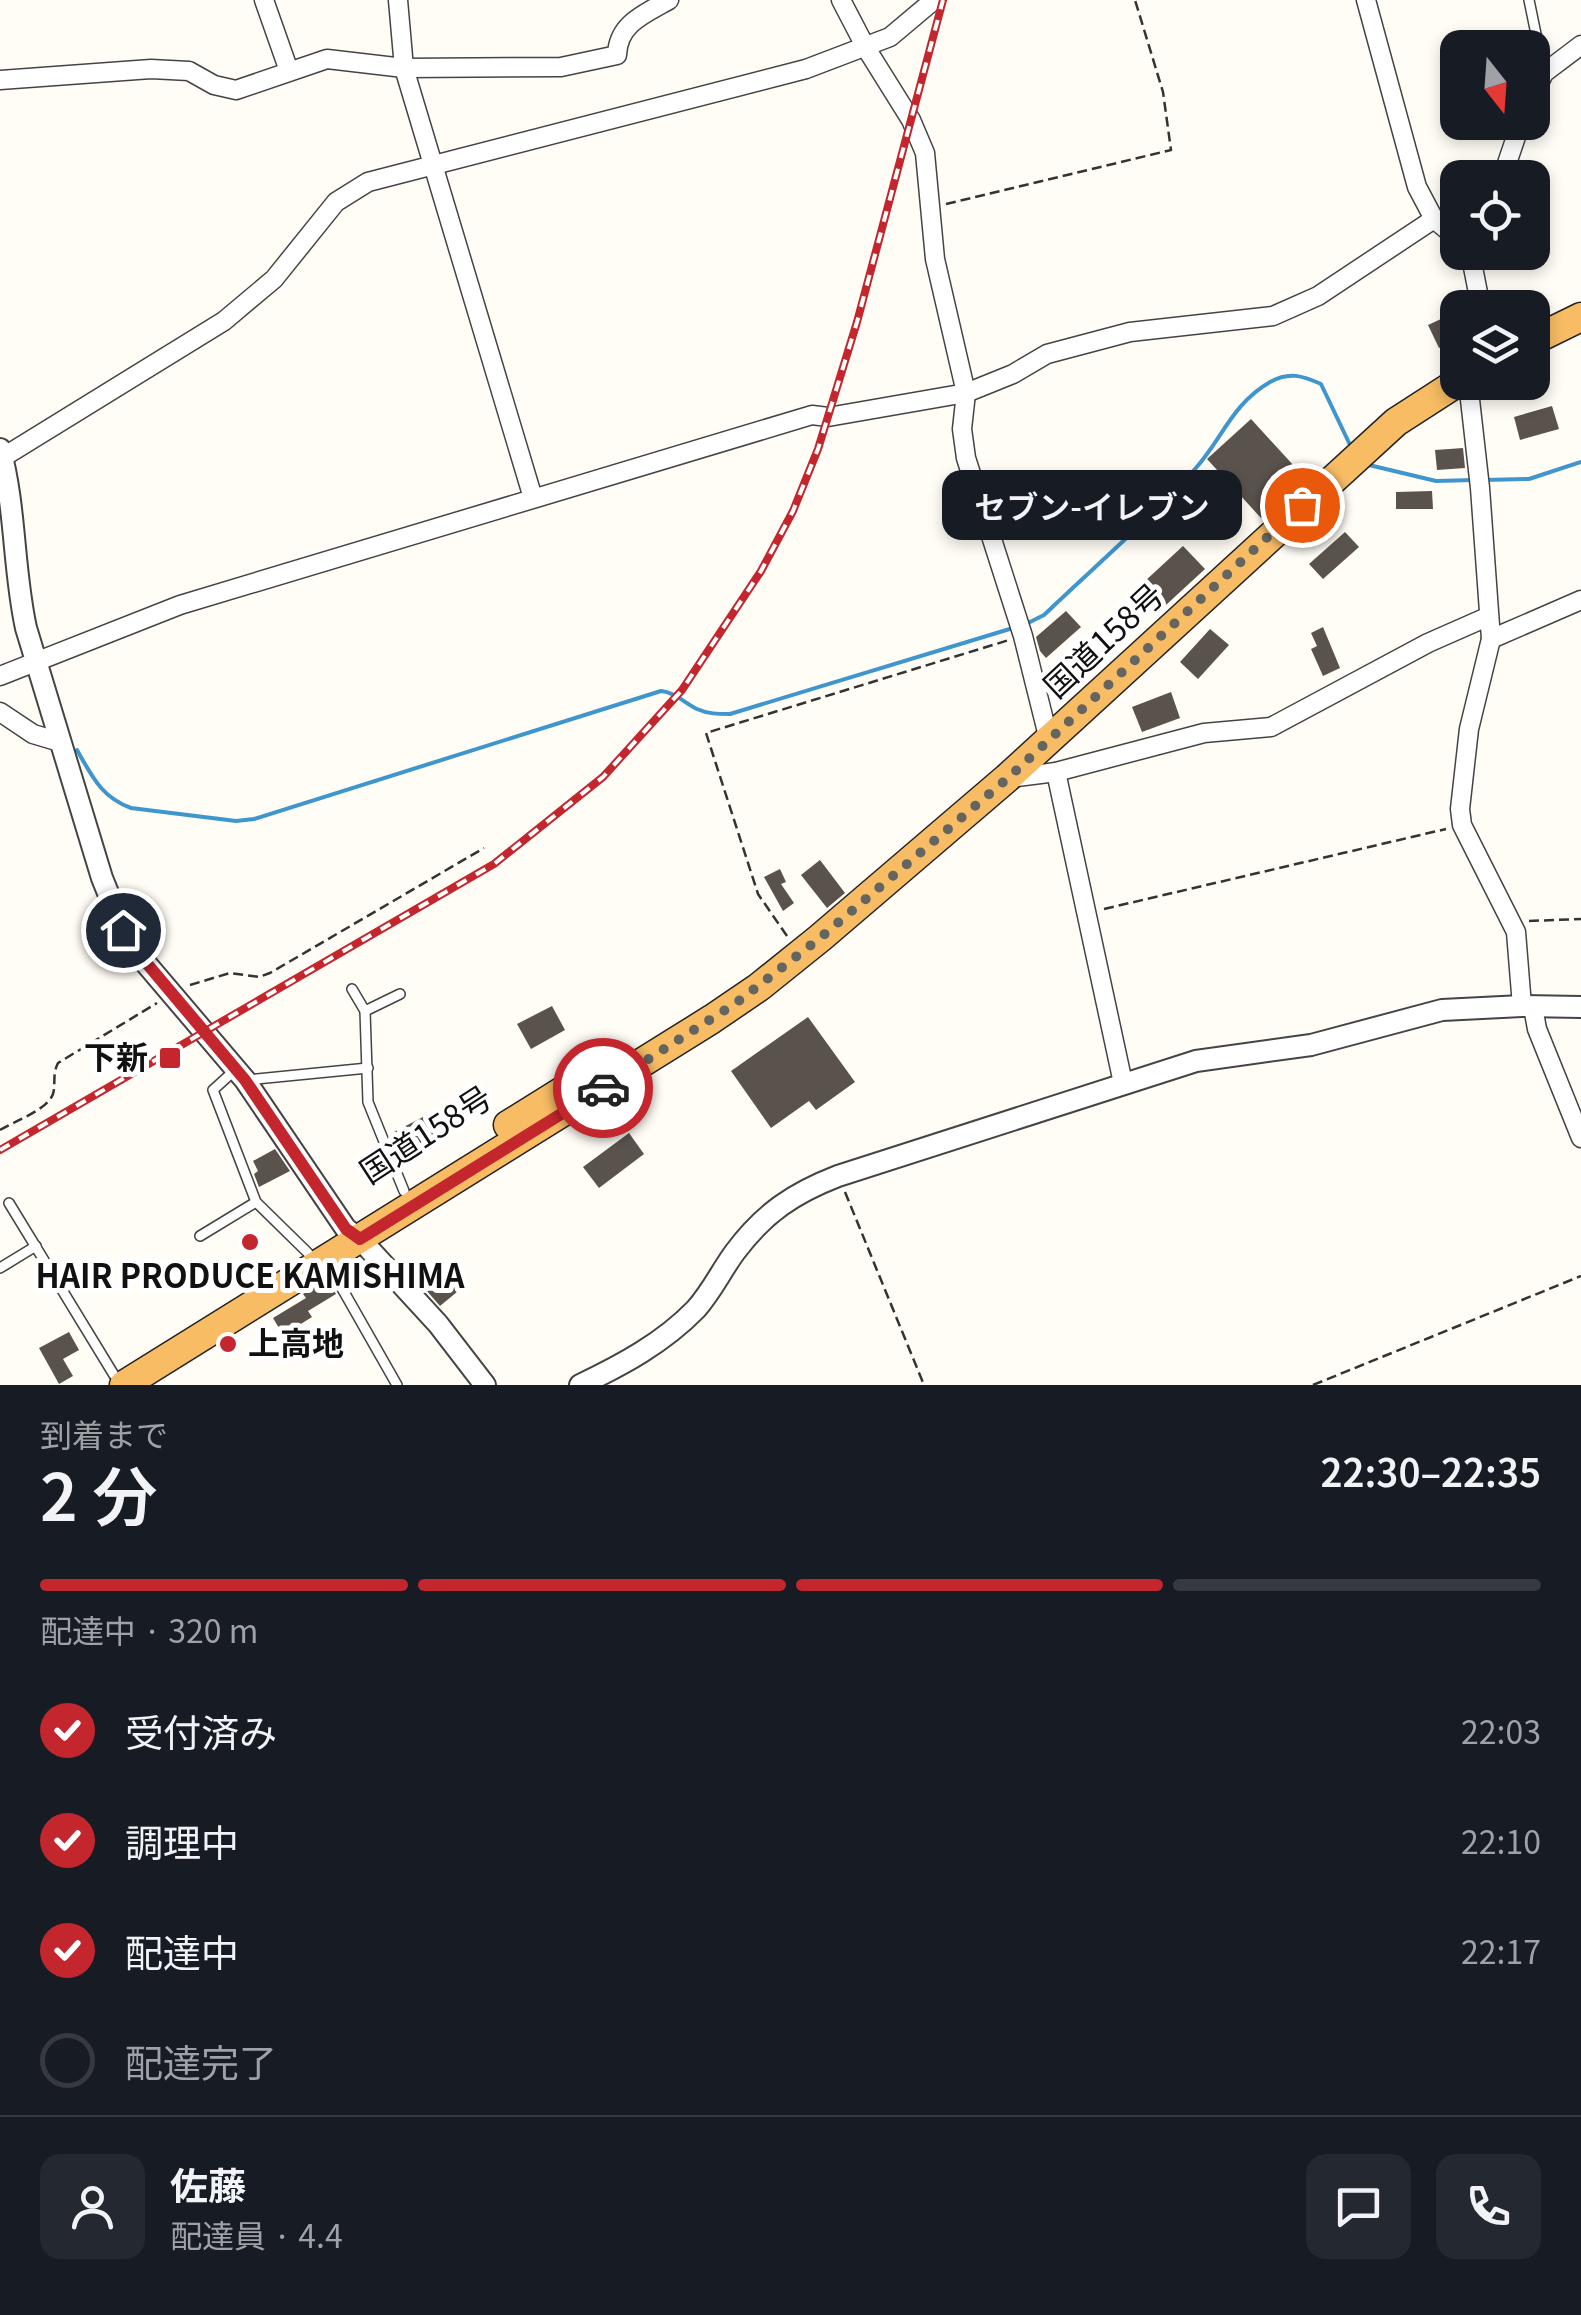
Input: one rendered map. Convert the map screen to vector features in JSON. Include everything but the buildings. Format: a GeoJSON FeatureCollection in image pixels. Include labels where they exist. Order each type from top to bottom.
{"type":"FeatureCollection","features":[{"type":"Feature","properties":{"kind":"highway"},"geometry":{"type":"LineString","coordinates":[[1550,333],[1581,317]]}},
{"type":"Feature","properties":{"kind":"highway","name":"国道158号"},"geometry":{"type":"LineString","coordinates":[[112,1382],[712,1020],[799,954],[1008,778],[1396,422],[1440,394]]}},
{"type":"Feature","properties":{"kind":"highway","name":"国道158号"},"geometry":{"type":"LineString","coordinates":[[353,1234],[404,1191],[546,1100],[799,954]]}},
{"type":"Feature","properties":{"kind":"street"},"geometry":{"type":"LineString","coordinates":[[264,0],[289,70]]}},
{"type":"Feature","properties":{"kind":"street"},"geometry":{"type":"LineString","coordinates":[[398,0],[404,68],[533,498]]}},
{"type":"Feature","properties":{"kind":"street"},"geometry":{"type":"LineString","coordinates":[[0,80],[151,69],[189,71],[214,85],[236,90],[327,59],[404,68],[561,67],[617,55],[618,38],[632,20],[668,0]]}},
{"type":"Feature","properties":{"kind":"street"},"geometry":{"type":"LineString","coordinates":[[841,0],[911,120],[925,153],[935,259],[966,393],[962,429],[966,458],[1021,629],[1049,740]]}},
{"type":"Feature","properties":{"kind":"street"},"geometry":{"type":"LineString","coordinates":[[486,1385],[438,1324],[353,1234],[241,1075],[138,953],[113,908],[35,660],[18,592],[9,486],[1,456],[224,321],[274,279],[336,202],[368,182],[806,69],[890,38],[934,0]]}},
{"type":"Feature","properties":{"kind":"street"},"geometry":{"type":"LineString","coordinates":[[1366,0],[1417,187],[1440,224]]}},
{"type":"Feature","properties":{"kind":"street"},"geometry":{"type":"LineString","coordinates":[[1550,68],[1581,45]]}},
{"type":"Feature","properties":{"kind":"street"},"geometry":{"type":"LineString","coordinates":[[0,676],[180,605],[812,415],[828,416],[966,393],[1013,374],[1047,354],[1130,332],[1272,316],[1318,296],[1434,219]]}},
{"type":"Feature","properties":{"kind":"street"},"geometry":{"type":"LineString","coordinates":[[1470,400],[1491,639],[1469,729],[1460,809],[1462,825],[1512,922],[1528,1006],[1581,1138]]}},
{"type":"Feature","properties":{"kind":"street"},"geometry":{"type":"LineString","coordinates":[[1491,639],[1581,600]]}},
{"type":"Feature","properties":{"kind":"street"},"geometry":{"type":"LineString","coordinates":[[1008,778],[1056,772],[1204,733],[1271,726],[1410,652],[1487,617]]}},
{"type":"Feature","properties":{"kind":"street"},"geometry":{"type":"LineString","coordinates":[[0,712],[34,734],[60,742]]}},
{"type":"Feature","properties":{"kind":"street"},"geometry":{"type":"LineString","coordinates":[[1056,772],[1123,1083]]}},
{"type":"Feature","properties":{"kind":"street"},"geometry":{"type":"LineString","coordinates":[[580,1385],[639,1355],[682,1323],[716,1284],[733,1254],[766,1214],[804,1190],[838,1176],[1196,1062],[1311,1045],[1442,1010],[1581,1007]]}},
{"type":"Feature","properties":{"kind":"lane"},"geometry":{"type":"LineString","coordinates":[[1529,0],[1535,30]]}},
{"type":"Feature","properties":{"kind":"lane"},"geometry":{"type":"LineString","coordinates":[[352,989],[364,1011],[368,1102],[404,1191]]}},
{"type":"Feature","properties":{"kind":"lane"},"geometry":{"type":"LineString","coordinates":[[364,1011],[400,994]]}},
{"type":"Feature","properties":{"kind":"lane"},"geometry":{"type":"LineString","coordinates":[[368,1068],[241,1075],[213,1090],[256,1202],[317,1256],[397,1385]]}},
{"type":"Feature","properties":{"kind":"lane"},"geometry":{"type":"LineString","coordinates":[[9,1202],[112,1382]]}},
{"type":"Feature","properties":{"kind":"lane"},"geometry":{"type":"LineString","coordinates":[[200,1236],[256,1202]]}},
{"type":"Feature","properties":{"kind":"lane"},"geometry":{"type":"LineString","coordinates":[[0,1268],[36,1246]]}},
{"type":"Feature","properties":{"kind":"path"},"geometry":{"type":"LineString","coordinates":[[930,208],[1171,150],[1163,92],[1135,0]]}},
{"type":"Feature","properties":{"kind":"path"},"geometry":{"type":"LineString","coordinates":[[799,954],[758,894],[706,733],[1021,629]]}},
{"type":"Feature","properties":{"kind":"path"},"geometry":{"type":"LineString","coordinates":[[1086,913],[1462,825]]}},
{"type":"Feature","properties":{"kind":"path"},"geometry":{"type":"LineString","coordinates":[[0,1130],[48,1102],[54,1090],[52,1074],[58,1063],[172,994],[198,981],[230,973],[259,978],[270,974],[484,848]]}},
{"type":"Feature","properties":{"kind":"path"},"geometry":{"type":"LineString","coordinates":[[1512,922],[1581,920]]}},
{"type":"Feature","properties":{"kind":"path"},"geometry":{"type":"LineString","coordinates":[[838,1176],[924,1385]]}},
{"type":"Feature","properties":{"kind":"path"},"geometry":{"type":"LineString","coordinates":[[1313,1385],[1581,1276]]}},
{"type":"Feature","properties":{"kind":"waterway"},"geometry":{"type":"LineString","coordinates":[[1026,624],[1044,615],[1159,507],[1195,469],[1246,401],[1270,382],[1296,376],[1321,384],[1351,447]]}},
{"type":"Feature","properties":{"kind":"waterway"},"geometry":{"type":"LineString","coordinates":[[1484,480],[1529,479],[1581,462]]}},
{"type":"Feature","properties":{"kind":"waterway"},"geometry":{"type":"LineString","coordinates":[[1369,465],[1436,481],[1474,480]]}},
{"type":"Feature","properties":{"kind":"waterway"},"geometry":{"type":"LineString","coordinates":[[77,750],[105,792],[131,808],[236,821],[254,819],[661,691],[701,711],[730,714],[1013,628]]}},
{"type":"Feature","properties":{"kind":"railway"},"geometry":{"type":"LineString","coordinates":[[0,1150],[494,864],[603,777],[682,690],[761,571],[793,511],[818,449],[857,322],[943,0]]}},
{"type":"Feature","properties":{"kind":"way so far"},"geometry":{"type":"LineString","coordinates":[[603,1088],[712,1020],[820,938],[1008,778],[1302,505]]}},
{"type":"Feature","properties":{"kind":"place","name":"セブン-イレブン"},"geometry":{"type":"Point","coordinates":[1302,505]}},
{"type":"Feature","properties":{"kind":"place","name":"下新"},"geometry":{"type":"Point","coordinates":[170,1058]}},
{"type":"Feature","properties":{"kind":"place","name":"HAIR PRODUCE KAMISHIMA"},"geometry":{"type":"Point","coordinates":[250,1242]}},
{"type":"Feature","properties":{"kind":"place","name":"上高地"},"geometry":{"type":"Point","coordinates":[228,1344]}},
{"type":"Feature","properties":{"kind":"route"},"geometry":{"type":"LineString","coordinates":[[123,930],[245,1080],[346,1229],[360,1239],[603,1088]]}}]}
